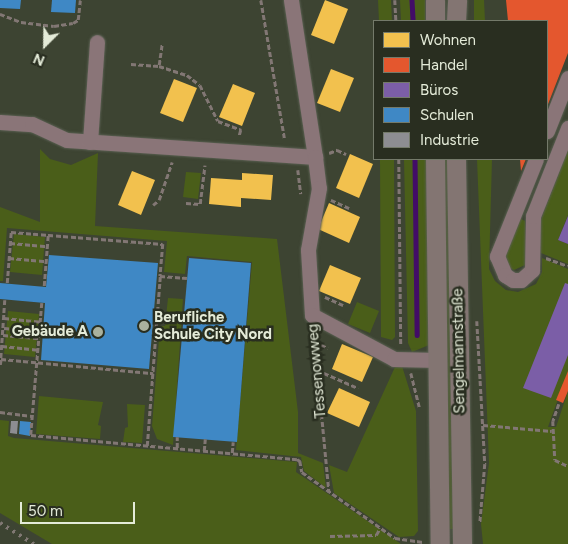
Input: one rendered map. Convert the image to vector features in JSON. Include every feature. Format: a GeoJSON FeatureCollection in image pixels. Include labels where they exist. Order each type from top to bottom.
{"type":"FeatureCollection","features":[{"type":"Feature","properties":{"kind":"main road"},"geometry":{"type":"LineString","coordinates":[[435,0],[435,20]]}},
{"type":"Feature","properties":{"kind":"main road"},"geometry":{"type":"LineString","coordinates":[[456,20],[457,0]]}},
{"type":"Feature","properties":{"kind":"main road","name":"Sengelmannstraße"},"geometry":{"type":"LineString","coordinates":[[431,543],[438,360],[435,160]]}},
{"type":"Feature","properties":{"kind":"main road","name":"Sengelmannstraße"},"geometry":{"type":"LineString","coordinates":[[456,160],[462,544]]}},
{"type":"Feature","properties":{"kind":"street","name":"Tessenowweg"},"geometry":{"type":"LineString","coordinates":[[291,0],[319,188],[308,250],[312,315]]}},
{"type":"Feature","properties":{"kind":"street"},"geometry":{"type":"LineString","coordinates":[[90,142],[97,42]]}},
{"type":"Feature","properties":{"kind":"street"},"geometry":{"type":"LineString","coordinates":[[548,128],[568,78]]}},
{"type":"Feature","properties":{"kind":"street"},"geometry":{"type":"LineString","coordinates":[[0,122],[32,124],[67,140],[290,157],[314,157]]}},
{"type":"Feature","properties":{"kind":"street"},"geometry":{"type":"LineString","coordinates":[[536,160],[497,256],[505,276],[521,280],[528,276],[532,270],[533,216],[568,128]]}},
{"type":"Feature","properties":{"kind":"street"},"geometry":{"type":"LineString","coordinates":[[312,315],[384,355],[406,361],[438,360]]}},
{"type":"Feature","properties":{"kind":"path"},"geometry":{"type":"LineString","coordinates":[[0,14],[21,22],[54,26],[73,23],[78,20],[80,0]]}},
{"type":"Feature","properties":{"kind":"path"},"geometry":{"type":"LineString","coordinates":[[260,0],[290,157]]}},
{"type":"Feature","properties":{"kind":"path"},"geometry":{"type":"LineString","coordinates":[[395,0],[396,20]]}},
{"type":"Feature","properties":{"kind":"path"},"geometry":{"type":"LineString","coordinates":[[160,66],[162,44]]}},
{"type":"Feature","properties":{"kind":"path"},"geometry":{"type":"LineString","coordinates":[[131,64],[160,66],[187,75],[200,85],[218,120],[241,130],[233,153]]}},
{"type":"Feature","properties":{"kind":"path"},"geometry":{"type":"LineString","coordinates":[[153,205],[160,200],[174,148]]}},
{"type":"Feature","properties":{"kind":"path"},"geometry":{"type":"LineString","coordinates":[[186,203],[200,204],[206,151]]}},
{"type":"Feature","properties":{"kind":"path"},"geometry":{"type":"LineString","coordinates":[[399,160],[400,343],[416,387],[420,411]]}},
{"type":"Feature","properties":{"kind":"path"},"geometry":{"type":"LineString","coordinates":[[7,283],[11,232],[163,244],[157,294],[147,446]]}},
{"type":"Feature","properties":{"kind":"path"},"geometry":{"type":"LineString","coordinates":[[44,286],[48,234]]}},
{"type":"Feature","properties":{"kind":"path"},"geometry":{"type":"LineString","coordinates":[[10,243],[47,246]]}},
{"type":"Feature","properties":{"kind":"path"},"geometry":{"type":"LineString","coordinates":[[533,252],[568,266]]}},
{"type":"Feature","properties":{"kind":"path"},"geometry":{"type":"LineString","coordinates":[[9,258],[46,261]]}},
{"type":"Feature","properties":{"kind":"path"},"geometry":{"type":"LineString","coordinates":[[160,276],[187,278]]}},
{"type":"Feature","properties":{"kind":"path"},"geometry":{"type":"LineString","coordinates":[[0,365],[5,300]]}},
{"type":"Feature","properties":{"kind":"path"},"geometry":{"type":"LineString","coordinates":[[42,303],[31,435],[297,459],[300,461],[302,472],[380,528],[400,540],[431,543]]}},
{"type":"Feature","properties":{"kind":"path"},"geometry":{"type":"LineString","coordinates":[[477,311],[485,464],[479,530]]}},
{"type":"Feature","properties":{"kind":"path","name":"Tessenowweg"},"geometry":{"type":"LineString","coordinates":[[312,315],[329,492]]}},
{"type":"Feature","properties":{"kind":"path"},"geometry":{"type":"LineString","coordinates":[[4,318],[40,322]]}},
{"type":"Feature","properties":{"kind":"path"},"geometry":{"type":"LineString","coordinates":[[3,328],[40,331]]}},
{"type":"Feature","properties":{"kind":"path"},"geometry":{"type":"LineString","coordinates":[[3,334],[39,338]]}},
{"type":"Feature","properties":{"kind":"path"},"geometry":{"type":"LineString","coordinates":[[314,342],[328,348]]}},
{"type":"Feature","properties":{"kind":"path"},"geometry":{"type":"LineString","coordinates":[[2,346],[38,350]]}},
{"type":"Feature","properties":{"kind":"path"},"geometry":{"type":"LineString","coordinates":[[0,359],[152,373]]}},
{"type":"Feature","properties":{"kind":"path"},"geometry":{"type":"LineString","coordinates":[[317,370],[358,388]]}},
{"type":"Feature","properties":{"kind":"path"},"geometry":{"type":"LineString","coordinates":[[559,404],[552,431],[555,460],[568,466]]}},
{"type":"Feature","properties":{"kind":"path"},"geometry":{"type":"LineString","coordinates":[[0,412],[32,416]]}},
{"type":"Feature","properties":{"kind":"path"},"geometry":{"type":"LineString","coordinates":[[483,425],[552,431]]}},
{"type":"Feature","properties":{"kind":"path"},"geometry":{"type":"LineString","coordinates":[[177,448],[178,437]]}},
{"type":"Feature","properties":{"kind":"path"},"geometry":{"type":"LineString","coordinates":[[204,451],[205,439]]}},
{"type":"Feature","properties":{"kind":"path"},"geometry":{"type":"LineString","coordinates":[[232,453],[233,442]]}},
{"type":"Feature","properties":{"kind":"path"},"geometry":{"type":"LineString","coordinates":[[330,536],[376,535],[380,528]]}},
{"type":"Feature","properties":{"kind":"green space"},"geometry":{"type":"Polygon","coordinates":[[[378,0],[391,0],[392,20],[379,20],[378,0]]]}},
{"type":"Feature","properties":{"kind":"green space"},"geometry":{"type":"Polygon","coordinates":[[[400,0],[425,0],[425,20],[401,20],[400,0]]]}},
{"type":"Feature","properties":{"kind":"green space"},"geometry":{"type":"Polygon","coordinates":[[[474,0],[484,0],[485,20],[474,20],[474,0]]]}},
{"type":"Feature","properties":{"kind":"green space"},"geometry":{"type":"Polygon","coordinates":[[[40,149],[50,159],[71,165],[98,153],[95,226],[277,239],[298,412],[298,453],[323,463],[326,488],[304,471],[301,457],[236,450],[252,262],[187,256],[185,274],[164,272],[167,241],[7,228],[3,281],[0,281],[0,207],[40,222],[40,149]]]}},
{"type":"Feature","properties":{"kind":"green space"},"geometry":{"type":"Polygon","coordinates":[[[568,150],[568,215],[558,240],[568,244],[568,264],[541,253],[538,227],[568,150]]]}},
{"type":"Feature","properties":{"kind":"green space"},"geometry":{"type":"Polygon","coordinates":[[[380,160],[394,160],[395,337],[392,340],[381,337],[380,160]]]}},
{"type":"Feature","properties":{"kind":"green space"},"geometry":{"type":"Polygon","coordinates":[[[404,160],[426,160],[429,345],[412,352],[408,343],[404,160]]]}},
{"type":"Feature","properties":{"kind":"green space"},"geometry":{"type":"Polygon","coordinates":[[[443,160],[449,160],[455,529],[448,529],[443,160]]]}},
{"type":"Feature","properties":{"kind":"green space"},"geometry":{"type":"Polygon","coordinates":[[[477,160],[492,160],[489,269],[495,281],[506,290],[518,292],[536,284],[542,272],[542,258],[568,269],[568,371],[548,427],[556,427],[568,391],[568,544],[483,544],[481,524],[489,463],[477,160]]]}},
{"type":"Feature","properties":{"kind":"green space"},"geometry":{"type":"Polygon","coordinates":[[[186,172],[201,173],[198,199],[183,197],[186,172]]]}},
{"type":"Feature","properties":{"kind":"green space"},"geometry":{"type":"Polygon","coordinates":[[[519,218],[525,221],[527,258],[525,265],[514,270],[510,268],[504,256],[519,218]]]}},
{"type":"Feature","properties":{"kind":"green space"},"geometry":{"type":"Polygon","coordinates":[[[14,234],[45,237],[42,275],[10,272],[14,234]]]}},
{"type":"Feature","properties":{"kind":"green space"},"geometry":{"type":"Polygon","coordinates":[[[168,298],[183,299],[173,445],[157,439],[152,426],[160,326],[165,326],[168,298]]]}},
{"type":"Feature","properties":{"kind":"green space"},"geometry":{"type":"Polygon","coordinates":[[[357,302],[379,311],[370,333],[348,324],[357,302]]]}},
{"type":"Feature","properties":{"kind":"green space"},"geometry":{"type":"Polygon","coordinates":[[[8,311],[39,314],[35,357],[4,354],[8,311]]]}},
{"type":"Feature","properties":{"kind":"green space"},"geometry":{"type":"Polygon","coordinates":[[[402,366],[416,411],[418,531],[414,536],[399,537],[334,493],[329,465],[347,472],[395,367],[402,366]]]}},
{"type":"Feature","properties":{"kind":"green space"},"geometry":{"type":"Polygon","coordinates":[[[39,396],[103,402],[98,425],[101,426],[100,439],[36,434],[39,396]]]}},
{"type":"Feature","properties":{"kind":"green space"},"geometry":{"type":"Polygon","coordinates":[[[127,404],[145,405],[142,443],[123,442],[125,428],[128,427],[127,404]]]}},
{"type":"Feature","properties":{"kind":"green space"},"geometry":{"type":"Polygon","coordinates":[[[0,420],[9,421],[8,436],[14,438],[297,462],[296,472],[401,544],[52,544],[0,513],[0,420]]]}},
{"type":"Feature","properties":{"kind":"building: Wohnen"},"geometry":{"type":"Polygon","coordinates":[[[325,0],[348,9],[334,44],[311,35],[325,0]]]}},
{"type":"Feature","properties":{"kind":"building: Wohnen"},"geometry":{"type":"Polygon","coordinates":[[[331,69],[354,78],[340,112],[317,103],[331,69]]]}},
{"type":"Feature","properties":{"kind":"building: Wohnen"},"geometry":{"type":"Polygon","coordinates":[[[174,79],[197,88],[183,122],[160,113],[174,79]]]}},
{"type":"Feature","properties":{"kind":"building: Wohnen"},"geometry":{"type":"Polygon","coordinates":[[[233,84],[255,93],[242,126],[219,117],[233,84]]]}},
{"type":"Feature","properties":{"kind":"building: Wohnen"},"geometry":{"type":"Polygon","coordinates":[[[350,154],[373,164],[359,198],[336,188],[350,154]]]}},
{"type":"Feature","properties":{"kind":"building: Wohnen"},"geometry":{"type":"Polygon","coordinates":[[[132,171],[155,180],[141,215],[118,205],[132,171]]]}},
{"type":"Feature","properties":{"kind":"building: Wohnen"},"geometry":{"type":"Polygon","coordinates":[[[242,173],[273,175],[271,200],[241,198],[241,207],[209,204],[211,178],[242,180],[242,173]]]}},
{"type":"Feature","properties":{"kind":"building: Wohnen"},"geometry":{"type":"Polygon","coordinates":[[[329,203],[360,217],[349,243],[318,229],[329,203]]]}},
{"type":"Feature","properties":{"kind":"building: Wohnen"},"geometry":{"type":"Polygon","coordinates":[[[330,265],[361,278],[350,304],[319,291],[330,265]]]}},
{"type":"Feature","properties":{"kind":"building: Wohnen"},"geometry":{"type":"Polygon","coordinates":[[[342,344],[373,357],[362,382],[332,369],[342,344]]]}},
{"type":"Feature","properties":{"kind":"building: Wohnen"},"geometry":{"type":"Polygon","coordinates":[[[339,388],[370,402],[359,427],[327,413],[339,388]]]}},
{"type":"Feature","properties":{"kind":"building: Handel"},"geometry":{"type":"Polygon","coordinates":[[[506,0],[568,0],[568,53],[548,104],[548,20],[508,20],[506,0]]]}},
{"type":"Feature","properties":{"kind":"building: Handel"},"geometry":{"type":"Polygon","coordinates":[[[520,160],[526,160],[521,171],[520,160]]]}},
{"type":"Feature","properties":{"kind":"building: Handel"},"geometry":{"type":"Polygon","coordinates":[[[568,371],[568,391],[563,403],[556,400],[568,371]]]}},
{"type":"Feature","properties":{"kind":"building: Büros"},"geometry":{"type":"Polygon","coordinates":[[[568,216],[568,244],[558,240],[568,216]]]}},
{"type":"Feature","properties":{"kind":"building: Büros"},"geometry":{"type":"Polygon","coordinates":[[[565,283],[568,284],[568,355],[551,398],[523,388],[565,283]]]}},
{"type":"Feature","properties":{"kind":"building: Schulen"},"geometry":{"type":"Polygon","coordinates":[[[0,0],[21,0],[20,9],[0,8],[0,0]]]}},
{"type":"Feature","properties":{"kind":"building: Schulen"},"geometry":{"type":"Polygon","coordinates":[[[52,0],[76,0],[75,13],[51,12],[52,0]]]}},
{"type":"Feature","properties":{"kind":"building: Schulen","name":"Gebäude A"},"geometry":{"type":"Polygon","coordinates":[[[49,255],[158,263],[149,369],[41,360],[45,303],[0,299],[0,283],[46,287],[49,255]]]}},
{"type":"Feature","properties":{"kind":"building: Schulen"},"geometry":{"type":"Polygon","coordinates":[[[189,258],[251,263],[237,442],[173,437],[189,258]]]}},
{"type":"Feature","properties":{"kind":"building: Schulen"},"geometry":{"type":"Polygon","coordinates":[[[20,421],[31,422],[30,436],[19,434],[20,421]]]}},
{"type":"Feature","properties":{"kind":"building: Industrie"},"geometry":{"type":"Polygon","coordinates":[[[11,421],[18,421],[17,434],[10,433],[11,421]]]}},
{"type":"Feature","properties":{"kind":"waterway"},"geometry":{"type":"LineString","coordinates":[[412,0],[413,20]]}},
{"type":"Feature","properties":{"kind":"waterway"},"geometry":{"type":"LineString","coordinates":[[415,160],[417,335]]}},
{"type":"Feature","properties":{"kind":"railway"},"geometry":{"type":"LineString","coordinates":[[0,523],[34,544]]}},
{"type":"Feature","properties":{"kind":"place","name":"Berufliche Schule City Nord"},"geometry":{"type":"Point","coordinates":[144,326]}},
{"type":"Feature","properties":{"kind":"place","name":"Gebäude A"},"geometry":{"type":"Point","coordinates":[98,332]}}]}
